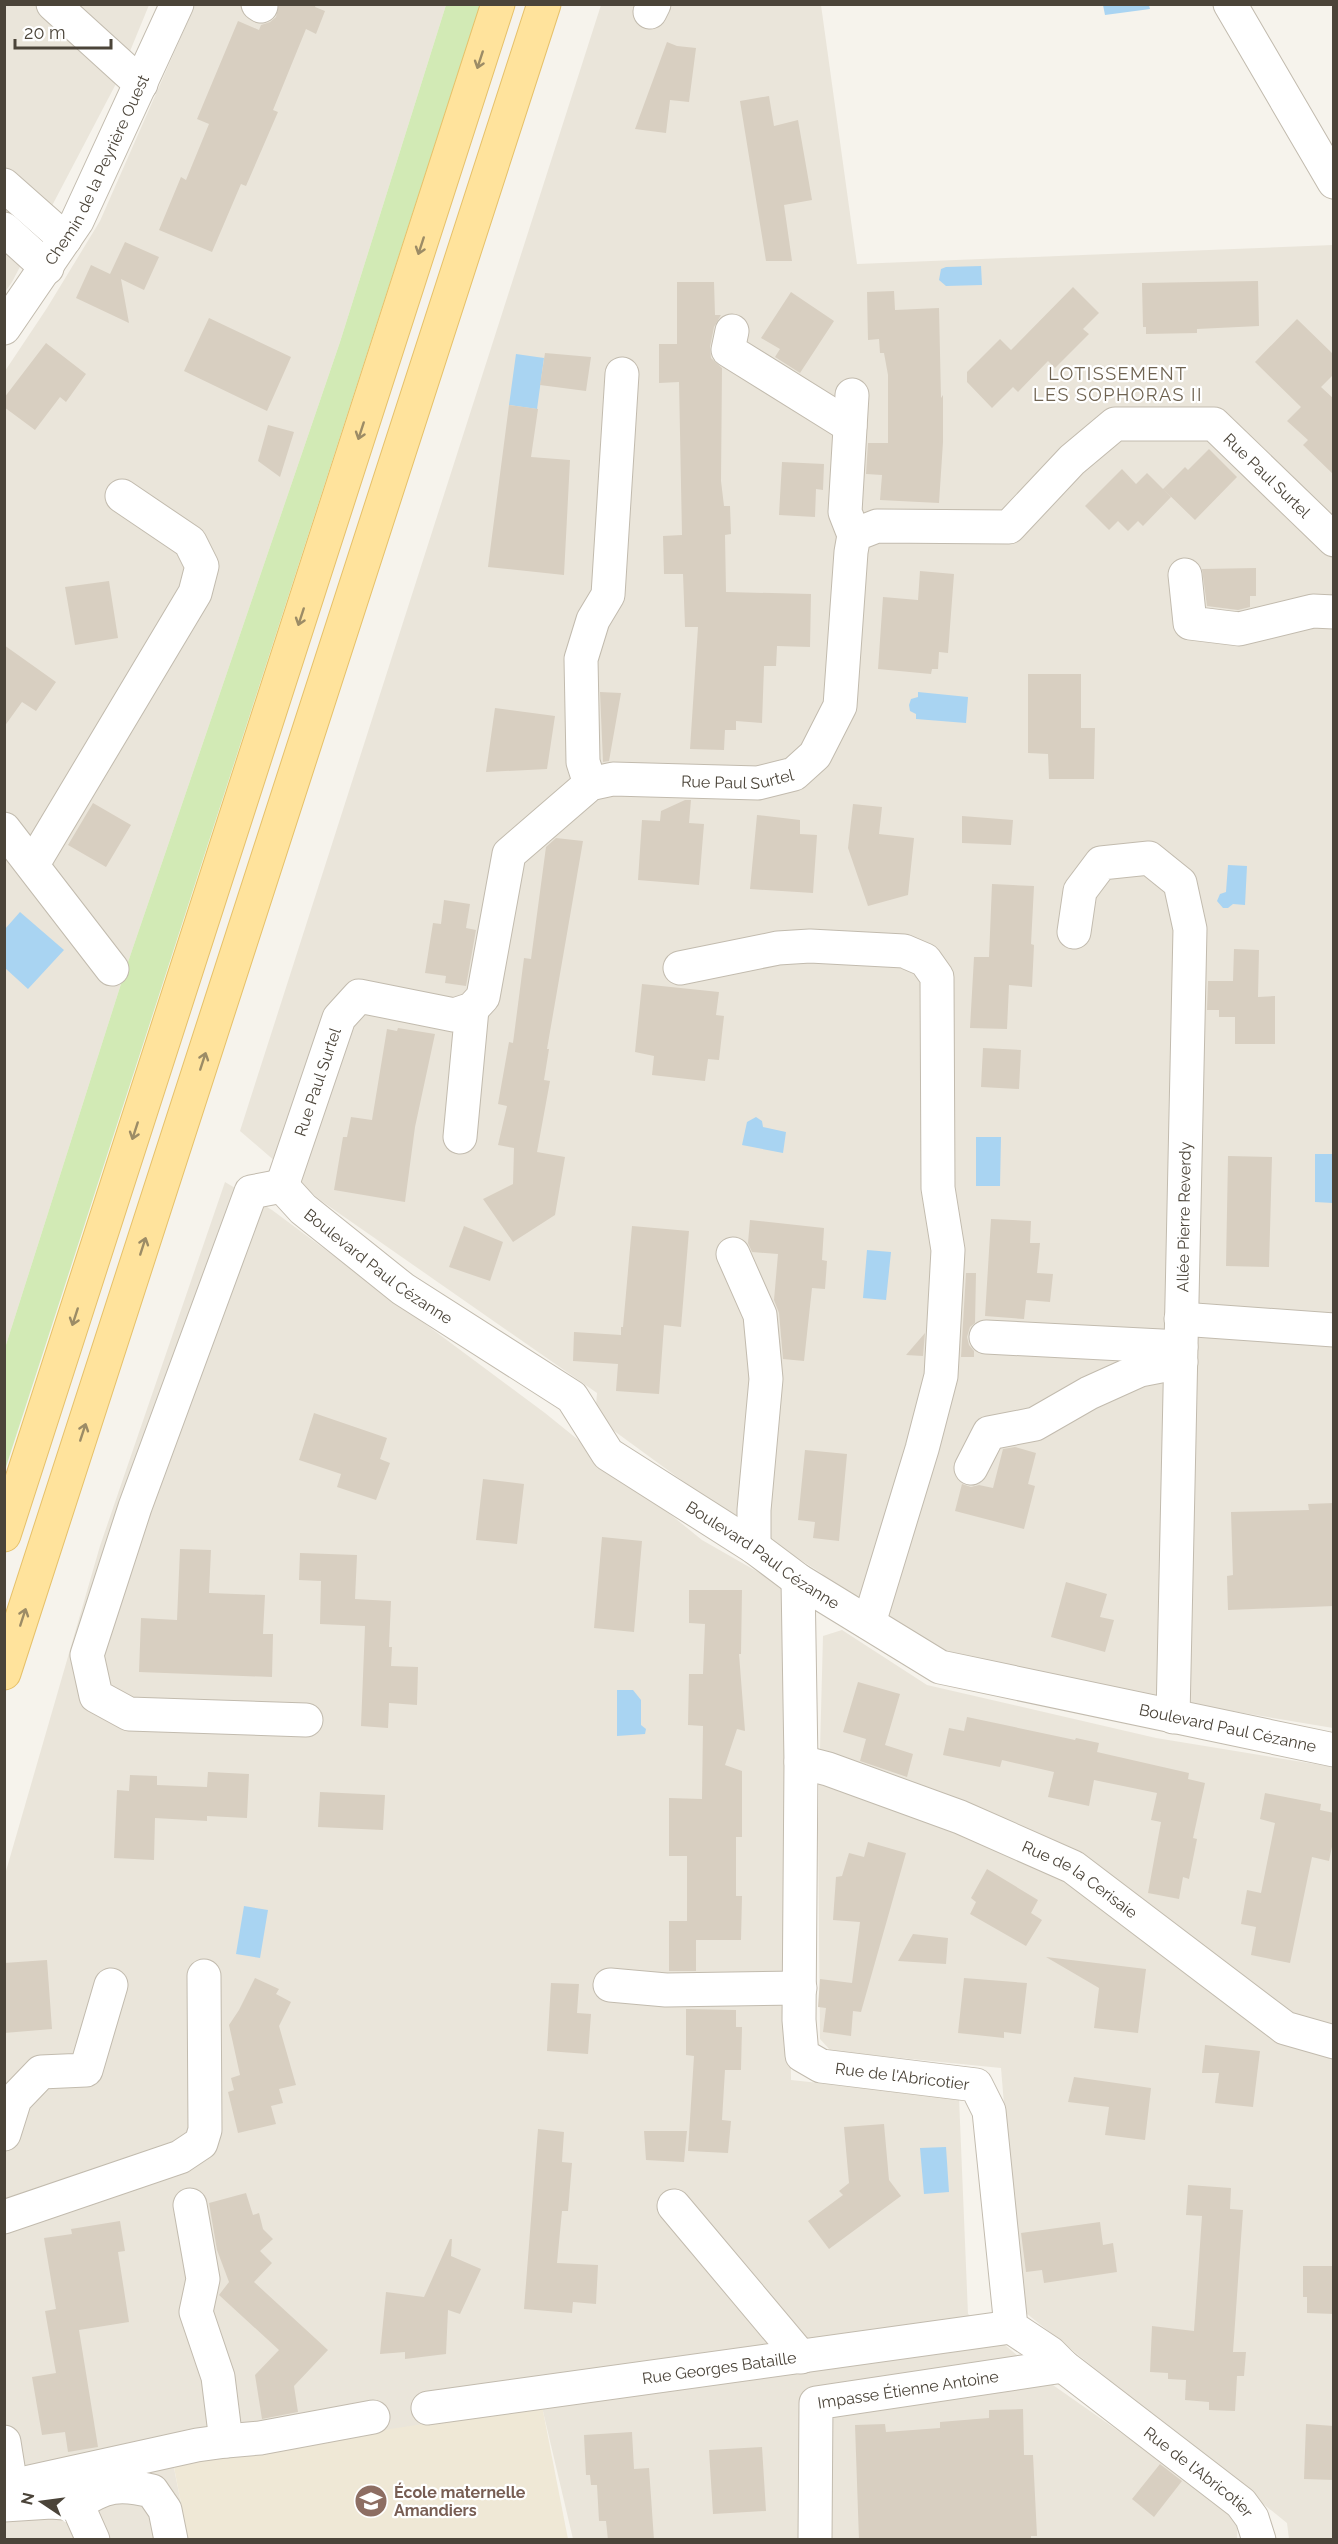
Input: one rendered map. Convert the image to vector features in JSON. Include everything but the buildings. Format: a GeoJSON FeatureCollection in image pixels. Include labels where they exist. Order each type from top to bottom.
{"type":"FeatureCollection","features":[{"type":"Feature","properties":{"kind":"main road"},"geometry":{"type":"LineString","coordinates":[[4,1535],[498,4]]}},
{"type":"Feature","properties":{"kind":"main road"},"geometry":{"type":"LineString","coordinates":[[4,1673],[544,4]]}},
{"type":"Feature","properties":{"kind":"street"},"geometry":{"type":"LineString","coordinates":[[53,4],[141,84]]}},
{"type":"Feature","properties":{"kind":"street","name":"Chemin de la Peyrière Ouest"},"geometry":{"type":"LineString","coordinates":[[4,328],[47,268],[77,220],[177,4]]}},
{"type":"Feature","properties":{"kind":"street"},"geometry":{"type":"LineString","coordinates":[[1230,4],[1334,182]]}},
{"type":"Feature","properties":{"kind":"street"},"geometry":{"type":"LineString","coordinates":[[4,185],[65,239]]}},
{"type":"Feature","properties":{"kind":"street"},"geometry":{"type":"LineString","coordinates":[[4,229],[47,268]]}},
{"type":"Feature","properties":{"kind":"street"},"geometry":{"type":"LineString","coordinates":[[732,331],[728,350],[850,424]]}},
{"type":"Feature","properties":{"kind":"street"},"geometry":{"type":"LineString","coordinates":[[460,1137],[472,1009],[483,997],[509,854],[590,784],[583,762],[581,658],[592,620],[608,595],[622,374]]}},
{"type":"Feature","properties":{"kind":"street"},"geometry":{"type":"LineString","coordinates":[[742,386],[812,425],[850,424]]}},
{"type":"Feature","properties":{"kind":"street","name":"Rue Paul Surtel"},"geometry":{"type":"LineString","coordinates":[[590,784],[613,779],[758,783],[794,774],[815,755],[840,706],[854,535],[877,526],[1009,527],[1072,460],[1115,423],[1214,424],[1334,540]]}},
{"type":"Feature","properties":{"kind":"street"},"geometry":{"type":"LineString","coordinates":[[850,424],[844,512],[854,535]]}},
{"type":"Feature","properties":{"kind":"street"},"geometry":{"type":"LineString","coordinates":[[33,864],[195,593],[202,566],[190,542],[122,496]]}},
{"type":"Feature","properties":{"kind":"street"},"geometry":{"type":"LineString","coordinates":[[1185,575],[1190,623],[1239,629],[1313,611],[1334,612]]}},
{"type":"Feature","properties":{"kind":"street"},"geometry":{"type":"LineString","coordinates":[[4,829],[112,969]]}},
{"type":"Feature","properties":{"kind":"street","name":"Allée Pierre Reverdy"},"geometry":{"type":"LineString","coordinates":[[1074,933],[1080,891],[1101,863],[1149,858],[1180,883],[1190,929],[1173,1717]]}},
{"type":"Feature","properties":{"kind":"street"},"geometry":{"type":"LineString","coordinates":[[680,968],[778,948],[810,946],[904,951],[925,960],[937,977],[938,1188],[948,1250],[940,1376],[922,1449],[868,1623]]}},
{"type":"Feature","properties":{"kind":"street","name":"Rue Paul Surtel"},"geometry":{"type":"LineString","coordinates":[[282,1186],[339,1018],[359,996],[454,1015],[472,1009]]}},
{"type":"Feature","properties":{"kind":"street"},"geometry":{"type":"LineString","coordinates":[[282,1186],[251,1192],[135,1506],[87,1655],[96,1696],[129,1714],[306,1720]]}},
{"type":"Feature","properties":{"kind":"street","name":"Boulevard Paul Cézanne"},"geometry":{"type":"LineString","coordinates":[[282,1186],[303,1209],[403,1289],[572,1397],[608,1454],[754,1547],[798,1580],[940,1667],[1334,1750]]}},
{"type":"Feature","properties":{"kind":"street"},"geometry":{"type":"LineString","coordinates":[[734,1254],[760,1314],[766,1379],[754,1510],[754,1547]]}},
{"type":"Feature","properties":{"kind":"street"},"geometry":{"type":"LineString","coordinates":[[986,1337],[1181,1342],[1334,1330]]}},
{"type":"Feature","properties":{"kind":"street"},"geometry":{"type":"LineString","coordinates":[[971,1468],[989,1433],[1035,1424],[1089,1392],[1140,1370],[1181,1342]]}},
{"type":"Feature","properties":{"kind":"street","name":"Rue de l'Abricotier"},"geometry":{"type":"LineString","coordinates":[[798,1580],[802,2055],[821,2066],[976,2085],[989,2111],[1011,2327],[1050,2353],[1063,2366],[1241,2503],[1252,2518],[1258,2540]]}},
{"type":"Feature","properties":{"kind":"street","name":"Rue de la Cerisaie"},"geometry":{"type":"LineString","coordinates":[[801,1762],[828,1769],[960,1816],[1074,1868],[1284,2028],[1334,2042]]}},
{"type":"Feature","properties":{"kind":"street"},"geometry":{"type":"LineString","coordinates":[[4,2217],[180,2157],[201,2143],[205,2130],[204,1976]]}},
{"type":"Feature","properties":{"kind":"street"},"geometry":{"type":"LineString","coordinates":[[4,2134],[15,2099],[41,2072],[86,2070],[111,1985]]}},
{"type":"Feature","properties":{"kind":"street"},"geometry":{"type":"LineString","coordinates":[[610,1985],[666,1989],[800,1988]]}},
{"type":"Feature","properties":{"kind":"street"},"geometry":{"type":"LineString","coordinates":[[190,2205],[203,2279],[196,2312],[218,2378],[226,2441]]}},
{"type":"Feature","properties":{"kind":"street"},"geometry":{"type":"LineString","coordinates":[[674,2206],[801,2357]]}},
{"type":"Feature","properties":{"kind":"street","name":"Rue Georges Bataille"},"geometry":{"type":"LineString","coordinates":[[428,2408],[1011,2327]]}},
{"type":"Feature","properties":{"kind":"street","name":"Impasse Étienne Antoine"},"geometry":{"type":"LineString","coordinates":[[815,2540],[816,2403],[1063,2366]]}},
{"type":"Feature","properties":{"kind":"street"},"geometry":{"type":"LineString","coordinates":[[7,2493],[197,2445],[260,2438],[374,2416]]}},
{"type":"Feature","properties":{"kind":"street"},"geometry":{"type":"LineString","coordinates":[[4,2442],[7,2493]]}},
{"type":"Feature","properties":{"kind":"street"},"geometry":{"type":"LineString","coordinates":[[7,2493],[51,2502],[77,2504],[98,2490],[131,2486],[152,2492],[165,2510],[171,2540]]}},
{"type":"Feature","properties":{"kind":"street"},"geometry":{"type":"LineString","coordinates":[[77,2504],[93,2540]]}},
{"type":"Feature","properties":{"kind":"shaded area"},"geometry":{"type":"Polygon","coordinates":[[[5,5],[149,5],[119,78],[5,292],[5,5]]]}},
{"type":"Feature","properties":{"kind":"shaded area"},"geometry":{"type":"Polygon","coordinates":[[[195,5],[446,5],[340,342],[127,965],[5,1348],[5,371],[100,221],[195,5]]]}},
{"type":"Feature","properties":{"kind":"shaded area"},"geometry":{"type":"Polygon","coordinates":[[[601,5],[821,5],[857,264],[1333,245],[1333,1728],[1143,1696],[942,1650],[839,1589],[821,1573],[728,1514],[595,1417],[597,1393],[320,1200],[240,1131],[601,5]]]}},
{"type":"Feature","properties":{"kind":"shaded area"},"geometry":{"type":"Polygon","coordinates":[[[225,1182],[272,1210],[545,1413],[702,1540],[786,1588],[791,2080],[959,2098],[968,2314],[1050,2383],[1150,2453],[1238,2520],[1237,2539],[573,2539],[542,2407],[173,2463],[188,2539],[5,2539],[4,1878],[100,1546],[225,1182]]]}},
{"type":"Feature","properties":{"kind":"shaded area"},"geometry":{"type":"Polygon","coordinates":[[[842,1630],[927,1685],[1156,1738],[1333,1767],[1333,2539],[1289,2539],[1287,2523],[1021,2309],[1001,2068],[831,2051],[820,2039],[818,1827],[823,1636],[842,1630]]]}},
{"type":"Feature","properties":{"kind":"shaded area","name":"École maternelle Amandiers"},"geometry":{"type":"Polygon","coordinates":[[[542,2406],[568,2539],[188,2539],[173,2462],[542,2406]]]}},
{"type":"Feature","properties":{"kind":"green space"},"geometry":{"type":"Polygon","coordinates":[[[446,5],[480,5],[5,1470],[5,1348],[127,965],[340,342],[446,5]]]}},
{"type":"Feature","properties":{"kind":"water"},"geometry":{"type":"Polygon","coordinates":[[[1103,5],[1149,5],[1150,9],[1105,15],[1103,5]]]}},
{"type":"Feature","properties":{"kind":"water"},"geometry":{"type":"Polygon","coordinates":[[[981,266],[982,285],[946,286],[939,280],[941,269],[946,267],[981,266]]]}},
{"type":"Feature","properties":{"kind":"water"},"geometry":{"type":"Polygon","coordinates":[[[516,354],[544,358],[537,409],[509,405],[516,354]]]}},
{"type":"Feature","properties":{"kind":"water"},"geometry":{"type":"Polygon","coordinates":[[[918,692],[968,697],[966,723],[916,719],[916,714],[910,711],[909,705],[911,699],[918,697],[918,692]]]}},
{"type":"Feature","properties":{"kind":"water"},"geometry":{"type":"Polygon","coordinates":[[[1228,865],[1247,866],[1245,905],[1233,904],[1228,908],[1223,908],[1217,901],[1220,894],[1226,892],[1228,865]]]}},
{"type":"Feature","properties":{"kind":"water"},"geometry":{"type":"Polygon","coordinates":[[[20,912],[64,950],[28,989],[5,968],[5,929],[20,912]]]}},
{"type":"Feature","properties":{"kind":"water"},"geometry":{"type":"Polygon","coordinates":[[[756,1117],[762,1121],[763,1127],[786,1132],[783,1153],[742,1145],[747,1122],[756,1117]]]}},
{"type":"Feature","properties":{"kind":"water"},"geometry":{"type":"Polygon","coordinates":[[[976,1137],[1001,1137],[1000,1186],[976,1186],[976,1137]]]}},
{"type":"Feature","properties":{"kind":"water"},"geometry":{"type":"Polygon","coordinates":[[[1315,1154],[1333,1154],[1333,1203],[1315,1202],[1315,1154]]]}},
{"type":"Feature","properties":{"kind":"water"},"geometry":{"type":"Polygon","coordinates":[[[867,1250],[891,1252],[886,1300],[863,1298],[867,1250]]]}},
{"type":"Feature","properties":{"kind":"water"},"geometry":{"type":"Polygon","coordinates":[[[617,1690],[633,1690],[641,1700],[641,1725],[646,1729],[645,1734],[617,1736],[617,1690]]]}},
{"type":"Feature","properties":{"kind":"water"},"geometry":{"type":"Polygon","coordinates":[[[244,1906],[268,1910],[260,1958],[236,1954],[244,1906]]]}},
{"type":"Feature","properties":{"kind":"water"},"geometry":{"type":"Polygon","coordinates":[[[946,2147],[949,2192],[924,2194],[920,2148],[946,2147]]]}},
{"type":"Feature","properties":{"kind":"place","name":"École maternelle Amandiers"},"geometry":{"type":"Point","coordinates":[371,2501]}},
{"type":"Feature","properties":{"kind":"district","name":"LOTISSEMENT LES SOPHORAS II"},"geometry":{"type":"Point","coordinates":[1118,383]}}]}
